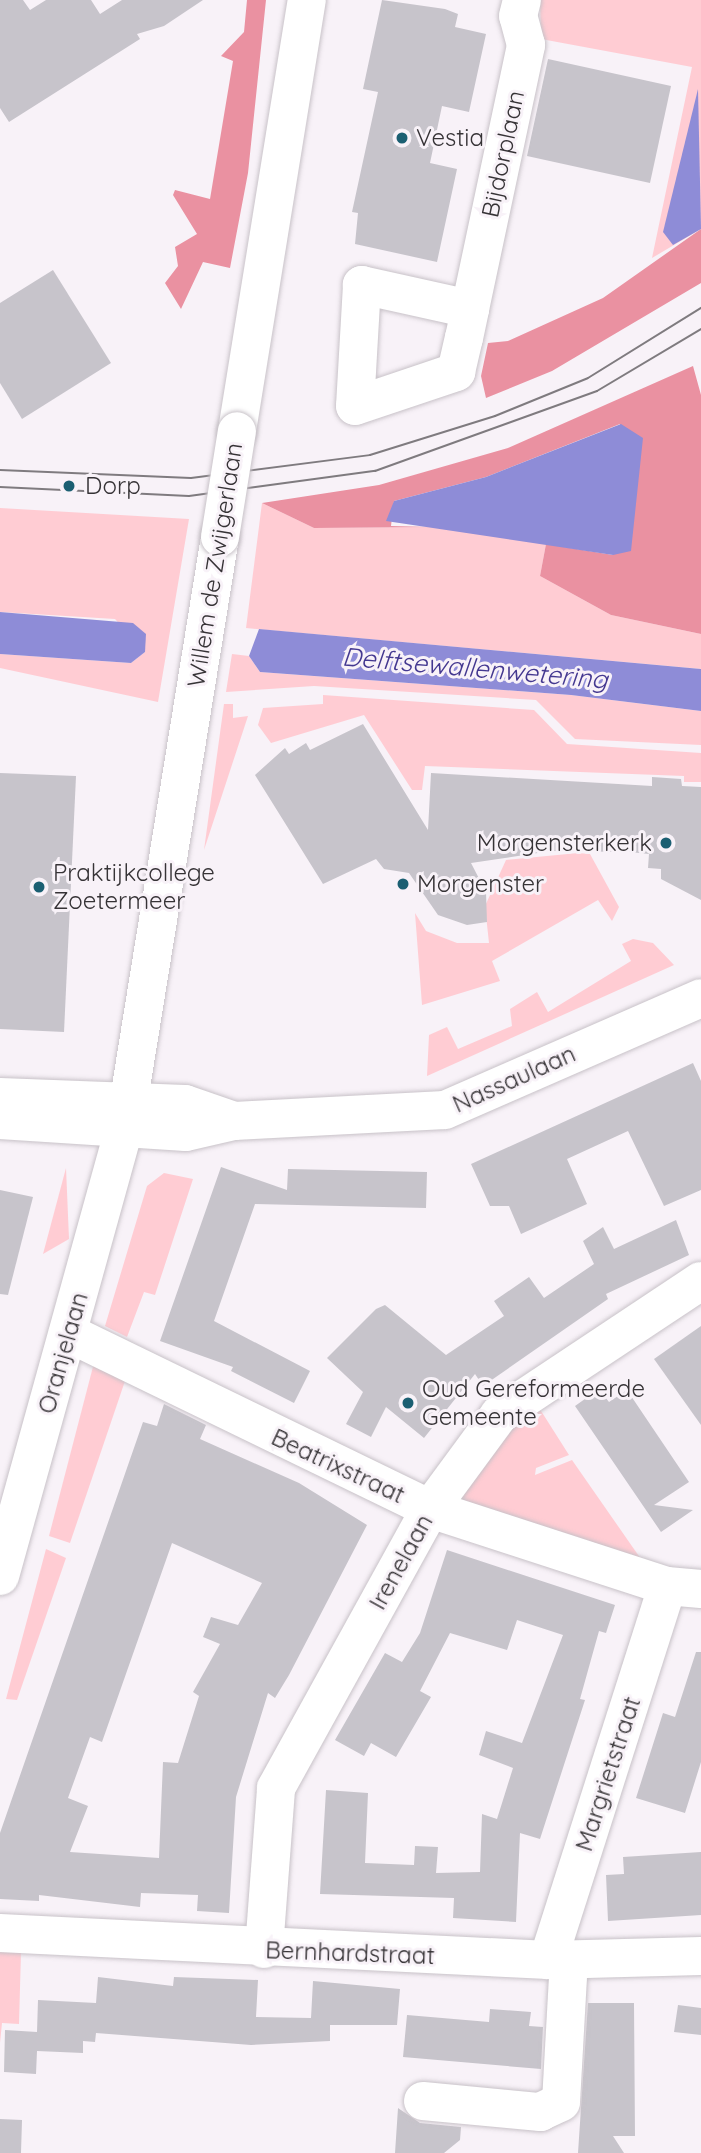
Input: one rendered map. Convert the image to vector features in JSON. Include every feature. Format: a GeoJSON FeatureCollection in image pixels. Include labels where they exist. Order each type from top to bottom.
{"type":"FeatureCollection","features":[{"type":"Feature","properties":{"kind":"street","name":"Willem de Zwijgerlaan"},"geometry":{"type":"LineString","coordinates":[[125,1115],[307,0]]}},
{"type":"Feature","properties":{"kind":"street","name":"Bijdorplaan"},"geometry":{"type":"LineString","coordinates":[[470,309],[526,45],[518,16],[522,0]]}},
{"type":"Feature","properties":{"kind":"street","name":"Nassaulaan"},"geometry":{"type":"LineString","coordinates":[[125,1115],[186,1132],[234,1121],[444,1110],[701,998]]}},
{"type":"Feature","properties":{"kind":"street"},"geometry":{"type":"LineString","coordinates":[[0,1097],[125,1115]]}},
{"type":"Feature","properties":{"kind":"street"},"geometry":{"type":"LineString","coordinates":[[0,1120],[125,1115]]}},
{"type":"Feature","properties":{"kind":"street","name":"Oranjelaan"},"geometry":{"type":"LineString","coordinates":[[0,1576],[125,1115]]}},
{"type":"Feature","properties":{"kind":"street","name":"Irenelaan"},"geometry":{"type":"LineString","coordinates":[[264,1949],[276,1788],[430,1509],[499,1415],[701,1280]]}},
{"type":"Feature","properties":{"kind":"street","name":"Beatrixstraat"},"geometry":{"type":"LineString","coordinates":[[68,1333],[430,1509],[684,1588]]}},
{"type":"Feature","properties":{"kind":"street","name":"Margrietstraat"},"geometry":{"type":"LineString","coordinates":[[423,2101],[540,2112],[561,2102],[559,1960],[684,1588]]}},
{"type":"Feature","properties":{"kind":"street","name":"Bernhardstraat"},"geometry":{"type":"LineString","coordinates":[[0,1933],[264,1949],[559,1960],[701,1956]]}},
{"type":"Feature","properties":{"kind":"shaded area"},"geometry":{"type":"Polygon","coordinates":[[[247,0],[266,0],[248,173],[230,268],[203,262],[181,309],[165,283],[178,266],[175,247],[197,234],[173,195],[175,190],[210,199],[233,61],[221,56],[244,32],[247,0]]]}},
{"type":"Feature","properties":{"kind":"shaded area"},"geometry":{"type":"Polygon","coordinates":[[[540,0],[701,0],[701,229],[652,258],[692,67],[541,39],[540,0]]]}},
{"type":"Feature","properties":{"kind":"shaded area"},"geometry":{"type":"Polygon","coordinates":[[[701,229],[701,283],[552,371],[486,398],[481,376],[488,343],[508,341],[603,298],[701,229]]]}},
{"type":"Feature","properties":{"kind":"shaded area"},"geometry":{"type":"Polygon","coordinates":[[[693,366],[701,395],[701,634],[611,615],[540,576],[546,544],[613,555],[620,424],[486,477],[394,501],[391,526],[432,527],[314,528],[262,503],[379,485],[508,448],[693,366]]]}},
{"type":"Feature","properties":{"kind":"shaded area"},"geometry":{"type":"Polygon","coordinates":[[[262,503],[314,528],[432,527],[546,544],[540,576],[611,615],[701,634],[701,669],[246,628],[262,503]]]}},
{"type":"Feature","properties":{"kind":"shaded area"},"geometry":{"type":"Polygon","coordinates":[[[0,508],[189,519],[158,702],[0,668],[0,654],[131,663],[145,652],[115,619],[0,612],[0,508]]]}},
{"type":"Feature","properties":{"kind":"shaded area"},"geometry":{"type":"Polygon","coordinates":[[[232,654],[249,656],[260,672],[571,695],[701,711],[701,745],[575,739],[536,700],[314,686],[226,692],[232,654]]]}},
{"type":"Feature","properties":{"kind":"shaded area"},"geometry":{"type":"Polygon","coordinates":[[[323,695],[534,710],[567,744],[701,753],[701,782],[684,782],[684,776],[425,766],[422,790],[412,790],[364,715],[271,743],[258,725],[263,708],[323,704],[323,695]]]}},
{"type":"Feature","properties":{"kind":"shaded area"},"geometry":{"type":"Polygon","coordinates":[[[224,704],[233,704],[233,718],[248,716],[204,850],[224,704]]]}},
{"type":"Feature","properties":{"kind":"shaded area"},"geometry":{"type":"Polygon","coordinates":[[[590,854],[619,907],[612,921],[598,900],[492,961],[500,981],[422,1005],[415,913],[426,931],[457,943],[489,943],[485,906],[506,860],[590,854]]]}},
{"type":"Feature","properties":{"kind":"shaded area"},"geometry":{"type":"Polygon","coordinates":[[[633,939],[653,943],[674,965],[427,1076],[429,1035],[447,1027],[458,1049],[512,1026],[510,1009],[537,992],[548,1012],[631,961],[622,944],[633,939]]]}},
{"type":"Feature","properties":{"kind":"shaded area"},"geometry":{"type":"Polygon","coordinates":[[[66,1168],[69,1239],[43,1254],[66,1168]]]}},
{"type":"Feature","properties":{"kind":"shaded area"},"geometry":{"type":"Polygon","coordinates":[[[164,1173],[193,1179],[155,1295],[144,1292],[127,1337],[105,1326],[147,1186],[164,1173]]]}},
{"type":"Feature","properties":{"kind":"shaded area"},"geometry":{"type":"Polygon","coordinates":[[[95,1359],[126,1378],[70,1543],[49,1536],[95,1359]]]}},
{"type":"Feature","properties":{"kind":"shaded area"},"geometry":{"type":"Polygon","coordinates":[[[536,1403],[569,1455],[536,1468],[535,1475],[572,1460],[643,1562],[460,1501],[456,1487],[536,1403]]]}},
{"type":"Feature","properties":{"kind":"shaded area"},"geometry":{"type":"Polygon","coordinates":[[[46,1549],[66,1558],[17,1700],[6,1699],[46,1549]]]}},
{"type":"Feature","properties":{"kind":"shaded area"},"geometry":{"type":"Polygon","coordinates":[[[0,1951],[21,1952],[19,2024],[2,2023],[0,2043],[0,1951]]]}},
{"type":"Feature","properties":{"kind":"water"},"geometry":{"type":"Polygon","coordinates":[[[698,89],[701,229],[673,245],[663,232],[698,89]]]}},
{"type":"Feature","properties":{"kind":"water"},"geometry":{"type":"Polygon","coordinates":[[[621,424],[643,438],[631,551],[613,555],[386,521],[394,501],[486,477],[621,424]]]}},
{"type":"Feature","properties":{"kind":"water"},"geometry":{"type":"Polygon","coordinates":[[[0,612],[133,623],[146,634],[145,652],[131,663],[0,654],[0,612]]]}},
{"type":"Feature","properties":{"kind":"water","name":"Delftsewallenwetering"},"geometry":{"type":"Polygon","coordinates":[[[259,629],[701,669],[701,711],[571,695],[260,672],[249,656],[259,629]]]}},
{"type":"Feature","properties":{"kind":"building"},"geometry":{"type":"Polygon","coordinates":[[[0,0],[23,0],[30,10],[46,0],[91,0],[100,14],[122,0],[203,0],[164,26],[137,34],[140,39],[9,122],[0,108],[0,0]]]}},
{"type":"Feature","properties":{"kind":"building","name":"Vestia"},"geometry":{"type":"Polygon","coordinates":[[[382,0],[445,9],[458,14],[455,27],[486,34],[469,112],[442,106],[430,163],[457,169],[437,262],[355,244],[358,213],[352,212],[378,92],[363,89],[382,0]]]}},
{"type":"Feature","properties":{"kind":"building"},"geometry":{"type":"Polygon","coordinates":[[[548,59],[671,86],[650,183],[527,156],[548,59]]]}},
{"type":"Feature","properties":{"kind":"building"},"geometry":{"type":"Polygon","coordinates":[[[53,270],[111,363],[22,419],[0,383],[0,303],[53,270]]]}},
{"type":"Feature","properties":{"kind":"building"},"geometry":{"type":"Polygon","coordinates":[[[363,724],[428,830],[431,773],[652,786],[652,777],[681,779],[682,786],[701,787],[701,900],[661,879],[661,869],[648,868],[649,854],[630,852],[551,851],[471,863],[486,892],[487,922],[467,925],[438,915],[409,873],[384,869],[376,859],[323,884],[255,775],[285,748],[289,754],[306,743],[310,750],[363,724]]]}},
{"type":"Feature","properties":{"kind":"building","name":"Praktijkcollege Zoetermeer"},"geometry":{"type":"Polygon","coordinates":[[[0,773],[76,776],[64,1032],[0,1029],[0,773]]]}},
{"type":"Feature","properties":{"kind":"building"},"geometry":{"type":"Polygon","coordinates":[[[693,1063],[701,1081],[701,1190],[664,1206],[628,1131],[567,1159],[587,1204],[521,1234],[509,1206],[490,1206],[471,1164],[693,1063]]]}},
{"type":"Feature","properties":{"kind":"building"},"geometry":{"type":"Polygon","coordinates":[[[221,1167],[287,1190],[288,1169],[427,1172],[426,1208],[255,1204],[214,1321],[310,1371],[294,1403],[231,1371],[233,1367],[160,1341],[221,1167]]]}},
{"type":"Feature","properties":{"kind":"building"},"geometry":{"type":"Polygon","coordinates":[[[0,1190],[33,1197],[8,1295],[0,1294],[0,1190]]]}},
{"type":"Feature","properties":{"kind":"building"},"geometry":{"type":"Polygon","coordinates":[[[676,1220],[689,1255],[606,1294],[608,1299],[483,1386],[475,1374],[424,1438],[386,1407],[371,1437],[346,1424],[363,1392],[327,1358],[376,1309],[385,1305],[446,1355],[504,1316],[494,1301],[529,1277],[544,1298],[594,1264],[583,1241],[603,1227],[614,1249],[676,1220]]]}},
{"type":"Feature","properties":{"kind":"building"},"geometry":{"type":"Polygon","coordinates":[[[701,1326],[701,1425],[654,1359],[701,1326]]]}},
{"type":"Feature","properties":{"kind":"building"},"geometry":{"type":"Polygon","coordinates":[[[599,1389],[609,1402],[627,1390],[689,1482],[654,1505],[693,1510],[661,1532],[575,1406],[599,1389]]]}},
{"type":"Feature","properties":{"kind":"building"},"geometry":{"type":"Polygon","coordinates":[[[164,1404],[206,1425],[200,1439],[299,1483],[367,1525],[289,1675],[275,1698],[268,1693],[236,1797],[229,1913],[197,1911],[198,1895],[141,1893],[140,1907],[39,1895],[39,1901],[0,1899],[0,1833],[143,1422],[157,1426],[164,1404]],[[172,1543],[102,1742],[90,1737],[68,1798],[88,1806],[70,1852],[159,1858],[163,1762],[178,1763],[199,1696],[193,1692],[220,1644],[203,1637],[211,1617],[238,1625],[262,1583],[172,1543]]]}},
{"type":"Feature","properties":{"kind":"building"},"geometry":{"type":"Polygon","coordinates":[[[447,1550],[615,1605],[606,1633],[599,1631],[580,1699],[585,1700],[540,1839],[520,1833],[516,1922],[453,1918],[454,1898],[320,1894],[326,1790],[368,1793],[365,1863],[414,1865],[415,1846],[438,1847],[436,1873],[480,1872],[482,1814],[497,1819],[513,1768],[479,1755],[486,1731],[522,1743],[563,1635],[517,1620],[507,1650],[450,1633],[420,1691],[431,1697],[396,1757],[371,1743],[364,1756],[335,1740],[385,1653],[402,1662],[420,1633],[447,1550]]]}},
{"type":"Feature","properties":{"kind":"building"},"geometry":{"type":"Polygon","coordinates":[[[696,1652],[701,1652],[701,1762],[685,1813],[636,1798],[663,1713],[675,1717],[696,1652]]]}},
{"type":"Feature","properties":{"kind":"building"},"geometry":{"type":"Polygon","coordinates":[[[701,1852],[701,1915],[608,1921],[606,1875],[624,1874],[623,1857],[701,1852]]]}},
{"type":"Feature","properties":{"kind":"building"},"geometry":{"type":"Polygon","coordinates":[[[98,1977],[173,1986],[174,1977],[258,1980],[256,2017],[311,2018],[313,1981],[400,1989],[397,2025],[330,2025],[330,2041],[251,2045],[96,2033],[95,2042],[83,2041],[83,2053],[37,2051],[36,2074],[4,2072],[5,2030],[37,2032],[38,2000],[96,2003],[98,1977]]]}},
{"type":"Feature","properties":{"kind":"building"},"geometry":{"type":"Polygon","coordinates":[[[588,2003],[634,2003],[635,2136],[613,2136],[624,2153],[578,2153],[588,2003]]]}},
{"type":"Feature","properties":{"kind":"building"},"geometry":{"type":"Polygon","coordinates":[[[678,2005],[701,2008],[701,2035],[674,2032],[678,2005]]]}},
{"type":"Feature","properties":{"kind":"building"},"geometry":{"type":"Polygon","coordinates":[[[490,2009],[531,2012],[529,2026],[543,2027],[541,2069],[403,2057],[407,2015],[489,2022],[490,2009]]]}},
{"type":"Feature","properties":{"kind":"building"},"geometry":{"type":"Polygon","coordinates":[[[398,2108],[420,2123],[461,2127],[460,2140],[444,2153],[395,2153],[398,2108]]]}},
{"type":"Feature","properties":{"kind":"building"},"geometry":{"type":"Polygon","coordinates":[[[0,2119],[22,2120],[21,2153],[0,2153],[0,2119]]]}},
{"type":"Feature","properties":{"kind":"tram line"},"geometry":{"type":"LineString","coordinates":[[0,470],[191,478],[370,455],[495,416],[588,378],[701,308]]}},
{"type":"Feature","properties":{"kind":"tram line"},"geometry":{"type":"LineString","coordinates":[[0,487],[189,496],[375,471],[597,391],[701,329]]}},
{"type":"Feature","properties":{"kind":"place","name":"Vestia"},"geometry":{"type":"Point","coordinates":[402,138]}},
{"type":"Feature","properties":{"kind":"place","name":"Dorp"},"geometry":{"type":"Point","coordinates":[69,486]}},
{"type":"Feature","properties":{"kind":"place","name":"Morgensterkerk"},"geometry":{"type":"Point","coordinates":[666,843]}},
{"type":"Feature","properties":{"kind":"place","name":"Morgenster"},"geometry":{"type":"Point","coordinates":[403,884]}},
{"type":"Feature","properties":{"kind":"place","name":"Praktijkcollege Zoetermeer"},"geometry":{"type":"Point","coordinates":[39,887]}},
{"type":"Feature","properties":{"kind":"place","name":"Oud Gereformeerde Gemeente"},"geometry":{"type":"Point","coordinates":[408,1403]}}]}
